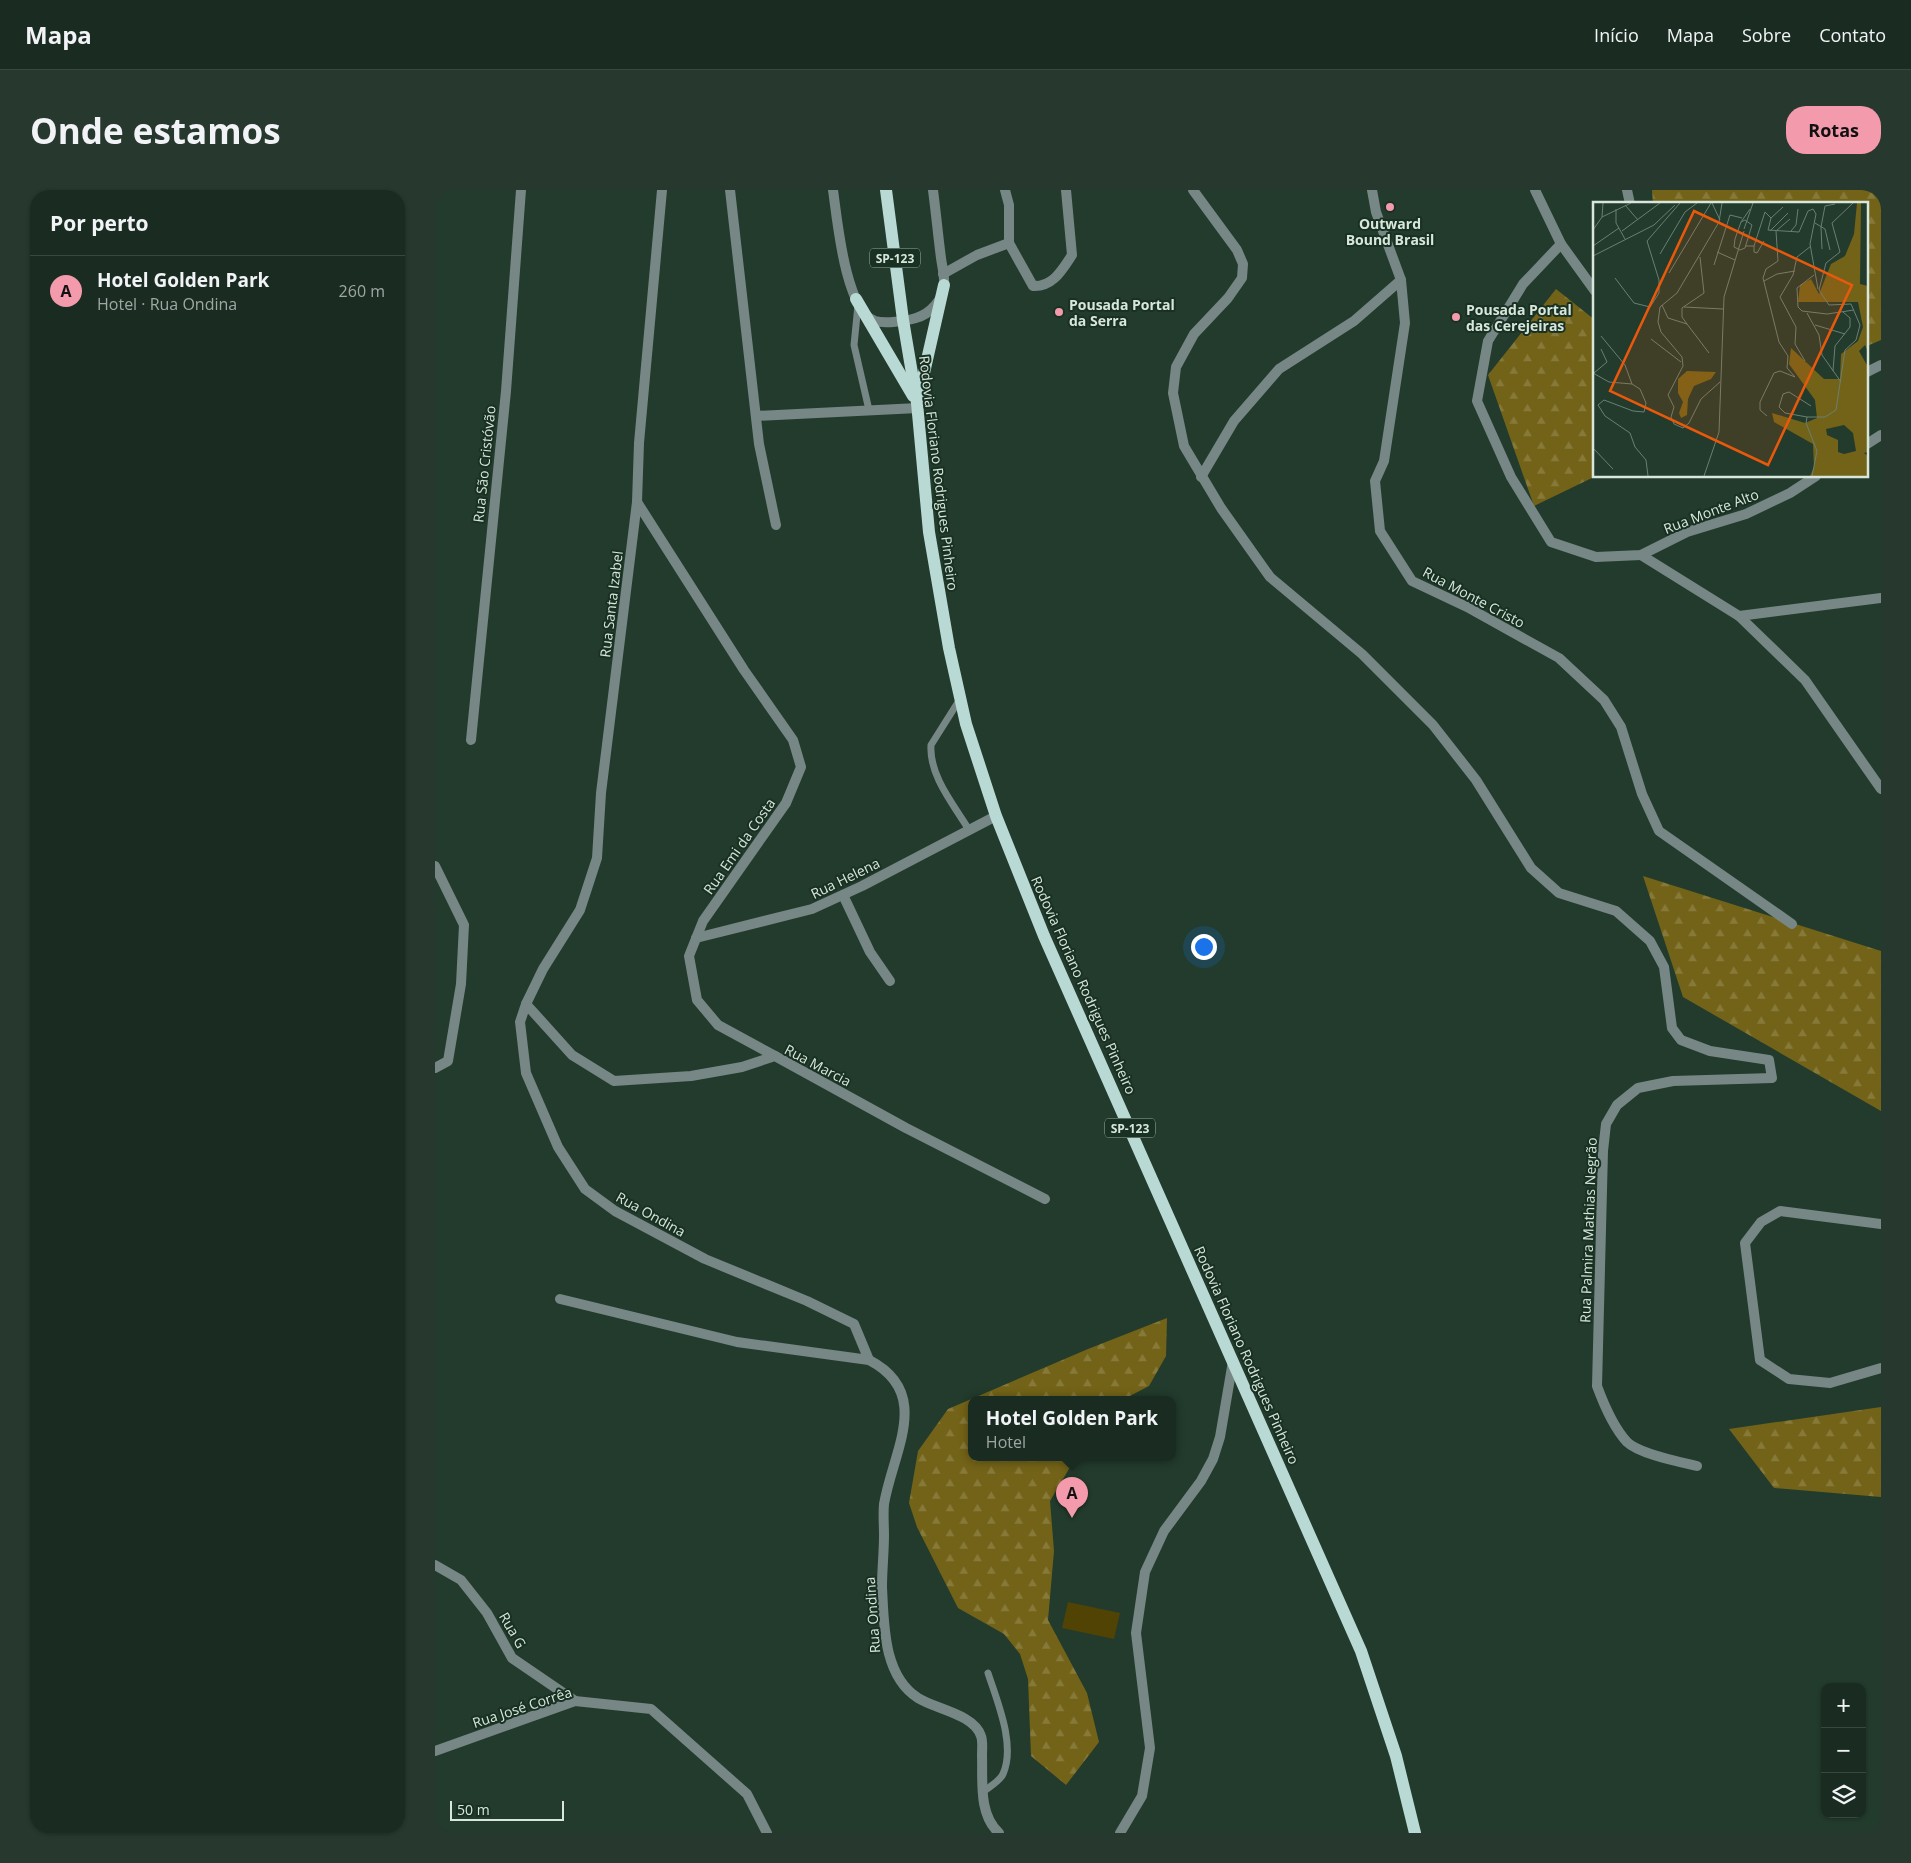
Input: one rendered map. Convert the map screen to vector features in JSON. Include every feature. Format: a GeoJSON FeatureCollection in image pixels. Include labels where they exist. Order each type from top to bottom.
{"type":"FeatureCollection","features":[{"type":"Feature","properties":{"kind":"main road","name":"Rodovia Floriano Rodrigues Pinheiro"},"geometry":{"type":"LineString","coordinates":[[886,192],[903,320],[917,405],[929,532],[949,648],[966,724],[996,816],[1044,936],[1361,1651],[1396,1756],[1415,1833]]}},
{"type":"Feature","properties":{"kind":"main road"},"geometry":{"type":"LineString","coordinates":[[917,405],[943,280]]}},
{"type":"Feature","properties":{"kind":"main road"},"geometry":{"type":"LineString","coordinates":[[857,302],[917,405]]}},
{"type":"Feature","properties":{"kind":"street","name":"Rua São Cristóvão"},"geometry":{"type":"LineString","coordinates":[[471,740],[506,391],[521,190]]}},
{"type":"Feature","properties":{"kind":"street","name":"Rua Santa Izabel"},"geometry":{"type":"LineString","coordinates":[[526,1004],[543,969],[580,910],[597,858],[601,793],[637,502],[639,443],[662,190]]}},
{"type":"Feature","properties":{"kind":"street"},"geometry":{"type":"LineString","coordinates":[[730,190],[756,416],[776,525]]}},
{"type":"Feature","properties":{"kind":"street"},"geometry":{"type":"LineString","coordinates":[[833,190],[841,250],[857,302],[864,313],[873,320],[915,318],[929,312],[938,302],[943,280],[933,190]]}},
{"type":"Feature","properties":{"kind":"street"},"geometry":{"type":"LineString","coordinates":[[1005,190],[1009,205],[1009,243],[1033,286],[1044,287],[1057,278],[1072,255],[1066,190]]}},
{"type":"Feature","properties":{"kind":"street","name":"Rua Palmira Mathias Negrão"},"geometry":{"type":"LineString","coordinates":[[1193,190],[1237,250],[1243,264],[1242,278],[1227,298],[1194,334],[1176,367],[1173,393],[1184,446],[1201,477],[1270,577],[1363,654],[1433,725],[1476,780],[1531,868],[1559,893],[1616,911],[1650,941],[1664,967],[1671,1028],[1681,1040],[1710,1051],[1769,1060],[1772,1078],[1673,1081],[1638,1088],[1617,1105],[1606,1124],[1603,1151],[1597,1386],[1607,1411],[1628,1443],[1655,1455],[1697,1466]]}},
{"type":"Feature","properties":{"kind":"street","name":"Rua Monte Cristo"},"geometry":{"type":"LineString","coordinates":[[1373,190],[1377,212],[1401,280],[1405,323],[1383,461],[1375,481],[1380,531],[1412,581],[1467,607],[1559,658],[1604,700],[1621,727],[1642,794],[1659,831],[1793,924]]}},
{"type":"Feature","properties":{"kind":"street"},"geometry":{"type":"LineString","coordinates":[[1535,190],[1561,244],[1593,288]]}},
{"type":"Feature","properties":{"kind":"street"},"geometry":{"type":"LineString","coordinates":[[943,280],[977,255],[1009,243]]}},
{"type":"Feature","properties":{"kind":"street"},"geometry":{"type":"LineString","coordinates":[[1561,244],[1523,284],[1488,341],[1477,401],[1511,477],[1551,542],[1596,557],[1641,555],[1739,616],[1805,680],[1881,789]]}},
{"type":"Feature","properties":{"kind":"street"},"geometry":{"type":"LineString","coordinates":[[1201,477],[1234,421],[1279,369],[1354,321],[1401,280]]}},
{"type":"Feature","properties":{"kind":"street"},"geometry":{"type":"LineString","coordinates":[[1869,371],[1881,365]]}},
{"type":"Feature","properties":{"kind":"street"},"geometry":{"type":"LineString","coordinates":[[756,416],[869,410],[917,405]]}},
{"type":"Feature","properties":{"kind":"street"},"geometry":{"type":"LineString","coordinates":[[1869,443],[1881,435]]}},
{"type":"Feature","properties":{"kind":"street","name":"Rua Monte Alto"},"geometry":{"type":"LineString","coordinates":[[1641,555],[1687,532],[1746,514],[1790,493],[1814,478]]}},
{"type":"Feature","properties":{"kind":"street","name":"Rua Emi da Costa"},"geometry":{"type":"LineString","coordinates":[[637,502],[744,670],[793,740],[801,767],[786,803],[703,921],[689,956],[697,1000],[718,1025],[775,1056]]}},
{"type":"Feature","properties":{"kind":"street"},"geometry":{"type":"LineString","coordinates":[[1739,616],[1881,598]]}},
{"type":"Feature","properties":{"kind":"street","name":"Rua Helena"},"geometry":{"type":"LineString","coordinates":[[696,938],[812,910],[996,816]]}},
{"type":"Feature","properties":{"kind":"street"},"geometry":{"type":"LineString","coordinates":[[435,866],[464,925],[461,984],[448,1061],[435,1068]]}},
{"type":"Feature","properties":{"kind":"street"},"geometry":{"type":"LineString","coordinates":[[843,895],[870,952],[890,981]]}},
{"type":"Feature","properties":{"kind":"street","name":"Rua Marcia"},"geometry":{"type":"LineString","coordinates":[[526,1004],[572,1055],[614,1080],[691,1076],[743,1067],[775,1056],[905,1128],[1045,1199]]}},
{"type":"Feature","properties":{"kind":"street","name":"Rua Ondina"},"geometry":{"type":"LineString","coordinates":[[526,1004],[520,1022],[526,1073],[557,1147],[585,1189],[615,1211],[705,1259],[807,1301],[854,1324],[869,1360]]}},
{"type":"Feature","properties":{"kind":"street"},"geometry":{"type":"LineString","coordinates":[[1881,1224],[1780,1211],[1761,1222],[1745,1243],[1760,1360],[1789,1379],[1830,1383],[1881,1368]]}},
{"type":"Feature","properties":{"kind":"street","name":"Rua Ondina"},"geometry":{"type":"LineString","coordinates":[[560,1299],[737,1342],[869,1360],[887,1372],[898,1384],[905,1398],[905,1416],[884,1506],[882,1587],[888,1656],[903,1683],[917,1698],[953,1713],[975,1725],[981,1736],[985,1812],[999,1833]]}},
{"type":"Feature","properties":{"kind":"street"},"geometry":{"type":"LineString","coordinates":[[1121,1833],[1142,1796],[1149,1748],[1136,1633],[1145,1572],[1164,1531],[1201,1481],[1213,1459],[1220,1437],[1233,1361]]}},
{"type":"Feature","properties":{"kind":"street","name":"Rua G"},"geometry":{"type":"LineString","coordinates":[[435,1565],[461,1580],[487,1613],[512,1658],[575,1701]]}},
{"type":"Feature","properties":{"kind":"street","name":"Rua José Corrêa"},"geometry":{"type":"LineString","coordinates":[[435,1751],[575,1701],[651,1709],[747,1794],[767,1833]]}},
{"type":"Feature","properties":{"kind":"lane"},"geometry":{"type":"LineString","coordinates":[[857,302],[854,345],[869,410]]}},
{"type":"Feature","properties":{"kind":"lane"},"geometry":{"type":"LineString","coordinates":[[960,698],[931,744],[931,752],[940,782],[969,830]]}},
{"type":"Feature","properties":{"kind":"lane"},"geometry":{"type":"LineString","coordinates":[[983,1792],[1003,1776],[1007,1759],[1005,1724],[988,1673]]}},
{"type":"Feature","properties":{"kind":"shaded area"},"geometry":{"type":"Polygon","coordinates":[[[1068,1602],[1120,1613],[1114,1639],[1062,1628],[1068,1602]]]}},
{"type":"Feature","properties":{"kind":"green space"},"geometry":{"type":"Polygon","coordinates":[[[1652,190],[1881,190],[1881,340],[1869,345],[1869,202],[1653,202],[1652,190]]]}},
{"type":"Feature","properties":{"kind":"green space"},"geometry":{"type":"Polygon","coordinates":[[[1556,289],[1593,318],[1593,477],[1534,506],[1488,375],[1556,289]]]}},
{"type":"Feature","properties":{"kind":"green space"},"geometry":{"type":"Polygon","coordinates":[[[1643,876],[1881,951],[1881,1111],[1683,997],[1643,876]]]}},
{"type":"Feature","properties":{"kind":"green space"},"geometry":{"type":"Polygon","coordinates":[[[1167,1318],[1166,1356],[1149,1386],[1130,1396],[978,1396],[1088,1349],[1167,1318]]]}},
{"type":"Feature","properties":{"kind":"green space"},"geometry":{"type":"Polygon","coordinates":[[[968,1400],[968,1461],[1074,1461],[1050,1501],[1054,1551],[1048,1620],[1087,1693],[1099,1742],[1066,1785],[1031,1756],[1028,1679],[1020,1654],[1004,1634],[958,1608],[917,1527],[909,1503],[918,1451],[948,1409],[968,1400]]]}},
{"type":"Feature","properties":{"kind":"green space"},"geometry":{"type":"Polygon","coordinates":[[[1881,1407],[1881,1497],[1774,1488],[1729,1429],[1881,1407]]]}},
{"type":"Feature","properties":{"kind":"place","name":"Outward Bound Brasil"},"geometry":{"type":"Point","coordinates":[1390,207]}},
{"type":"Feature","properties":{"kind":"place","name":"Pousada Portal da Serra"},"geometry":{"type":"Point","coordinates":[1059,312]}},
{"type":"Feature","properties":{"kind":"place","name":"Pousada Portal das Cerejeiras"},"geometry":{"type":"Point","coordinates":[1456,317]}},
{"type":"Feature","properties":{"kind":"place","name":"Hotel Golden Park"},"geometry":{"type":"Point","coordinates":[1072,1518]}}]}
